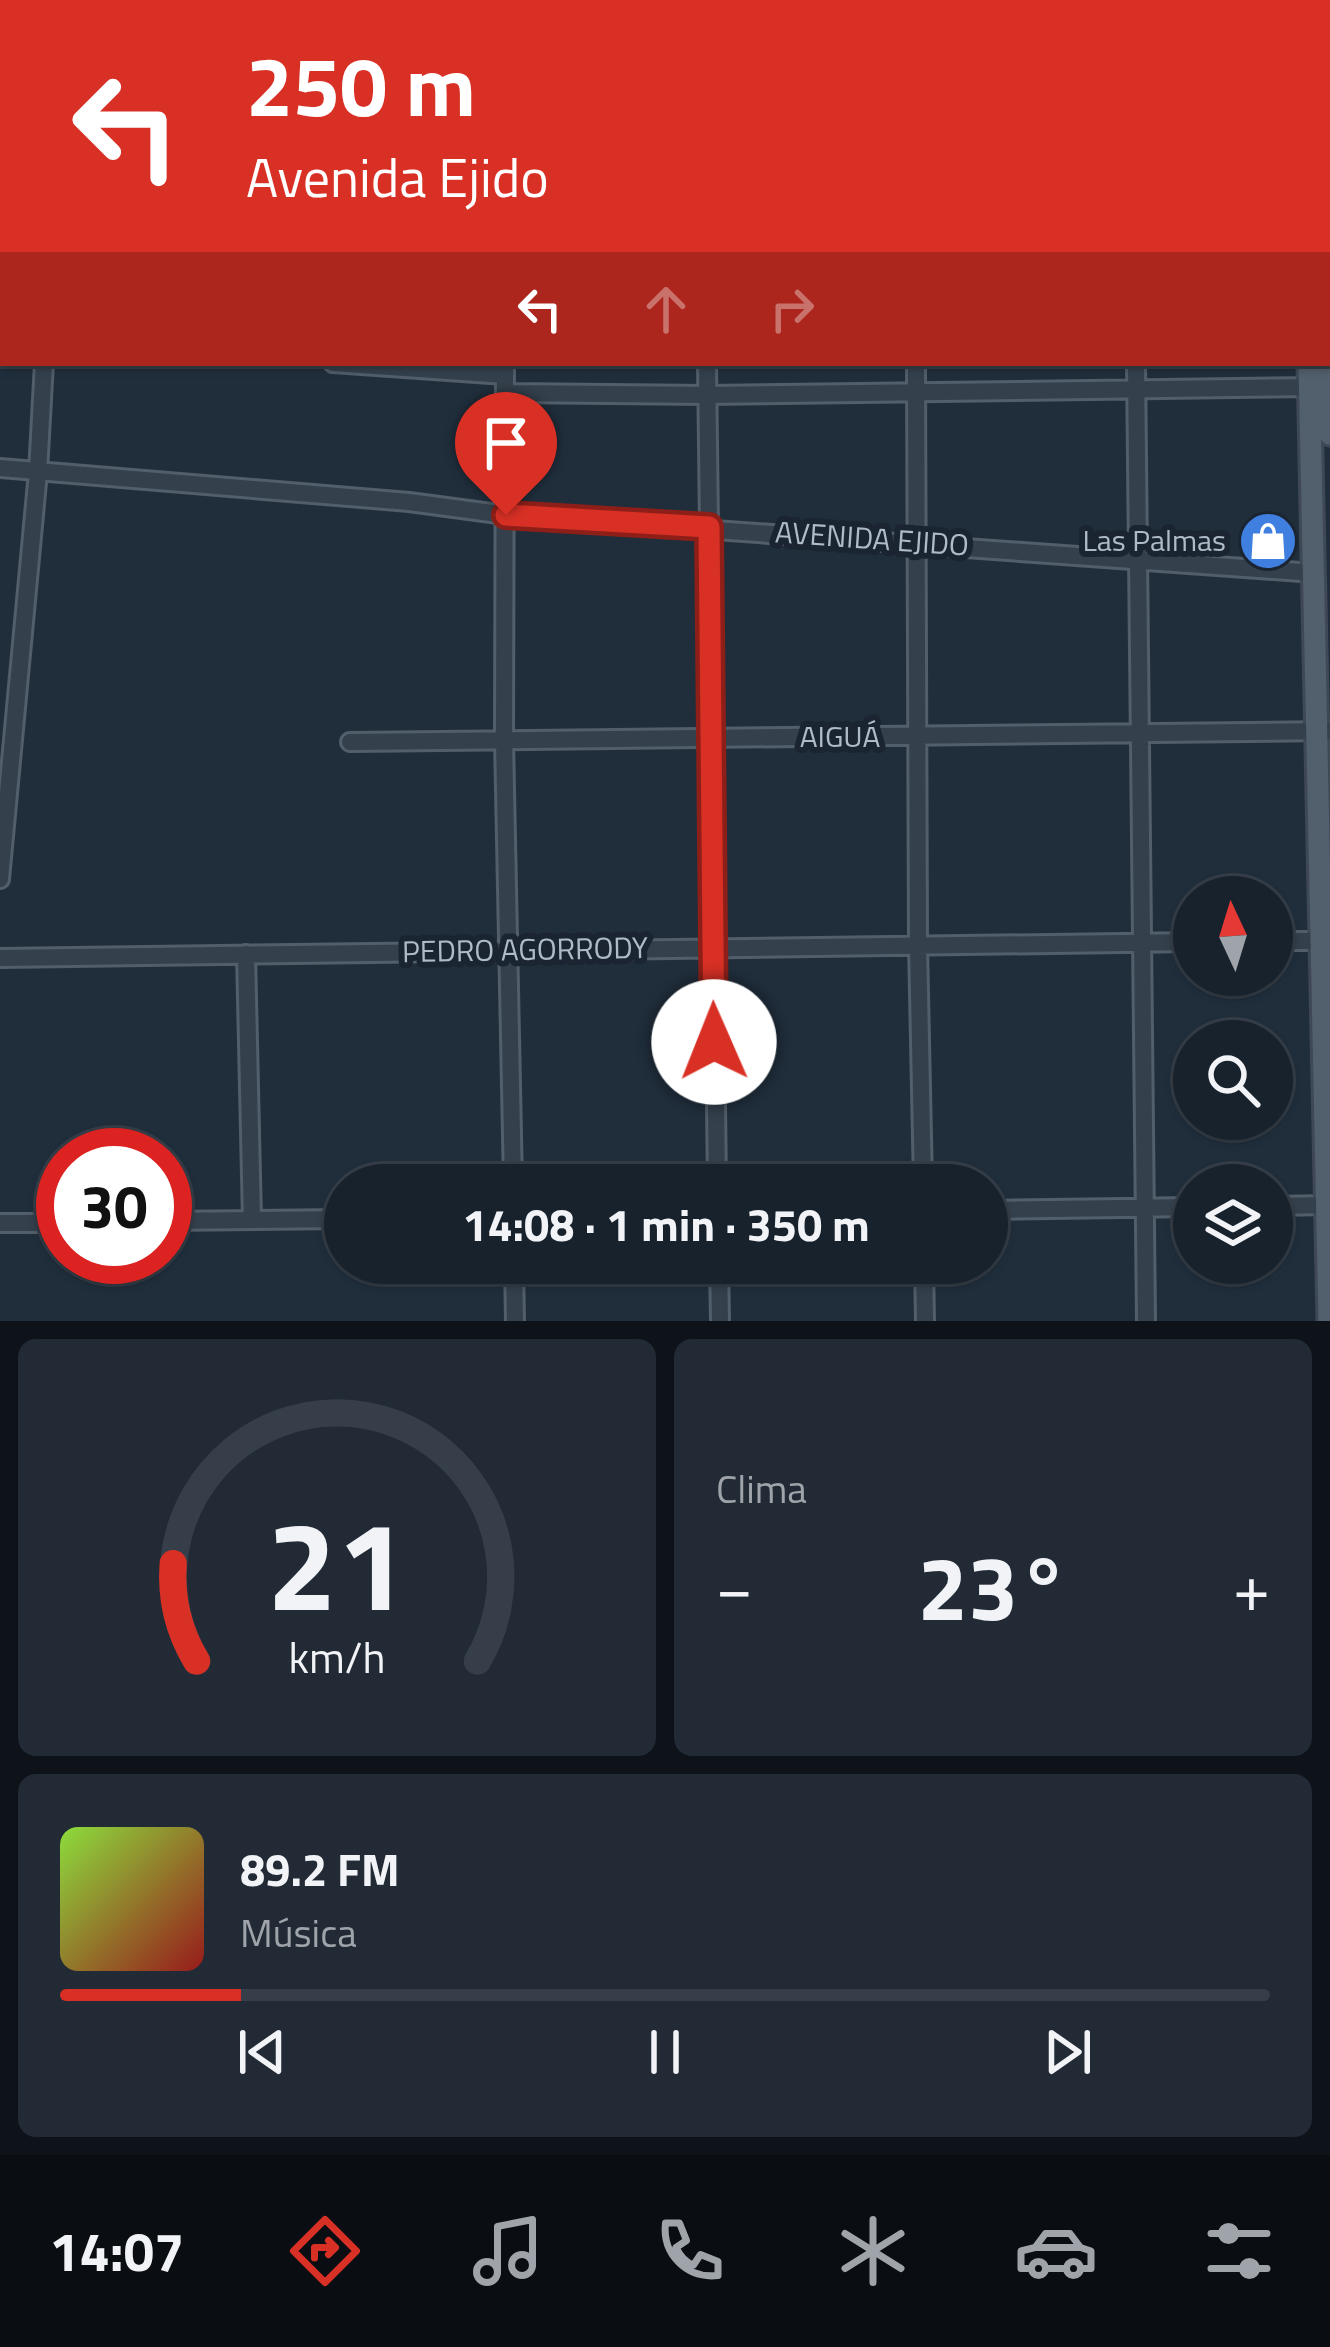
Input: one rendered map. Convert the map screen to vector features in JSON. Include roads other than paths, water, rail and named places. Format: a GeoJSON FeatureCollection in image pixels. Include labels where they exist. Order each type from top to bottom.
{"type":"FeatureCollection","features":[{"type":"Feature","properties":{"kind":"main road"},"geometry":{"type":"LineString","coordinates":[[1322,387],[1330,434]]}},
{"type":"Feature","properties":{"kind":"main road"},"geometry":{"type":"LineString","coordinates":[[1322,387],[1329,1321]]}},
{"type":"Feature","properties":{"kind":"street"},"geometry":{"type":"LineString","coordinates":[[0,879],[4,788],[21,654],[44,366]]}},
{"type":"Feature","properties":{"kind":"street"},"geometry":{"type":"LineString","coordinates":[[370,366],[708,394],[1322,387]]}},
{"type":"Feature","properties":{"kind":"street"},"geometry":{"type":"LineString","coordinates":[[707,366],[717,1164]]}},
{"type":"Feature","properties":{"kind":"street"},"geometry":{"type":"LineString","coordinates":[[916,366],[923,1164]]}},
{"type":"Feature","properties":{"kind":"street"},"geometry":{"type":"LineString","coordinates":[[1136,366],[1146,1321]]}},
{"type":"Feature","properties":{"kind":"street"},"geometry":{"type":"LineString","coordinates":[[505,377],[504,740],[512,1164]]}},
{"type":"Feature","properties":{"kind":"street","name":"AVENIDA EJIDO"},"geometry":{"type":"LineString","coordinates":[[0,468],[409,502],[506,515],[1140,561],[1320,588]]}},
{"type":"Feature","properties":{"kind":"street"},"geometry":{"type":"LineString","coordinates":[[0,653],[21,654]]}},
{"type":"Feature","properties":{"kind":"street","name":"AIGUÁ"},"geometry":{"type":"LineString","coordinates":[[350,742],[1323,731]]}},
{"type":"Feature","properties":{"kind":"street"},"geometry":{"type":"LineString","coordinates":[[1293,941],[1325,941]]}},
{"type":"Feature","properties":{"kind":"street","name":"PEDRO AGORRODY"},"geometry":{"type":"LineString","coordinates":[[0,958],[1173,942]]}},
{"type":"Feature","properties":{"kind":"street"},"geometry":{"type":"LineString","coordinates":[[246,954],[252,1220]]}},
{"type":"Feature","properties":{"kind":"street"},"geometry":{"type":"LineString","coordinates":[[1293,1206],[1328,1205]]}},
{"type":"Feature","properties":{"kind":"street"},"geometry":{"type":"LineString","coordinates":[[1008,1210],[1173,1208]]}},
{"type":"Feature","properties":{"kind":"street"},"geometry":{"type":"LineString","coordinates":[[192,1221],[324,1219]]}},
{"type":"Feature","properties":{"kind":"street"},"geometry":{"type":"LineString","coordinates":[[0,1223],[36,1222]]}},
{"type":"Feature","properties":{"kind":"street"},"geometry":{"type":"LineString","coordinates":[[514,1284],[515,1321]]}},
{"type":"Feature","properties":{"kind":"street"},"geometry":{"type":"LineString","coordinates":[[719,1284],[720,1321]]}},
{"type":"Feature","properties":{"kind":"street"},"geometry":{"type":"LineString","coordinates":[[924,1284],[925,1321]]}},
{"type":"Feature","properties":{"kind":"place","name":"Las Palmas"},"geometry":{"type":"Point","coordinates":[1268,541]}}]}
